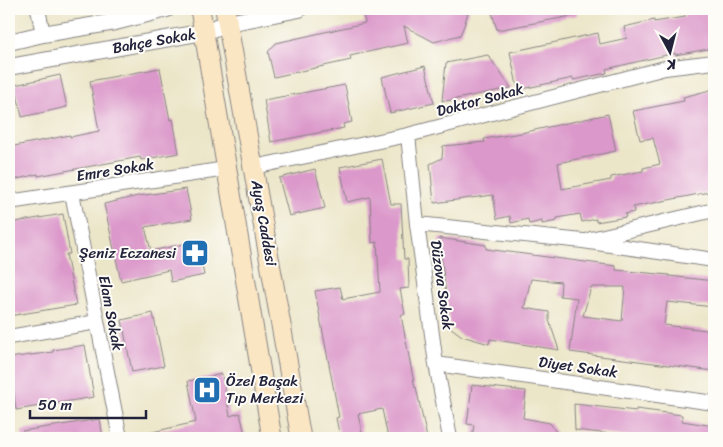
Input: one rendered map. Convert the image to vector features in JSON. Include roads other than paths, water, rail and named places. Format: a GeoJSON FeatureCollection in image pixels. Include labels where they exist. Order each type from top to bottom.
{"type":"FeatureCollection","features":[{"type":"Feature","properties":{"kind":"main road","name":"Ayaş Caddesi"},"geometry":{"type":"LineString","coordinates":[[200,9],[272,438]]}},
{"type":"Feature","properties":{"kind":"main road","name":"Ayaş Caddesi"},"geometry":{"type":"LineString","coordinates":[[227,16],[301,438]]}},
{"type":"Feature","properties":{"kind":"street"},"geometry":{"type":"LineString","coordinates":[[38,9],[43,34]]}},
{"type":"Feature","properties":{"kind":"street","name":"Bahçe Sokak"},"geometry":{"type":"LineString","coordinates":[[9,42],[113,16],[167,9]]}},
{"type":"Feature","properties":{"kind":"street","name":"Bahçe Sokak"},"geometry":{"type":"LineString","coordinates":[[9,67],[204,32],[227,16],[299,9]]}},
{"type":"Feature","properties":{"kind":"street","name":"Doktor Sokak"},"geometry":{"type":"LineString","coordinates":[[254,167],[408,135],[665,68],[714,62]]}},
{"type":"Feature","properties":{"kind":"street","name":"Düzova Sokak"},"geometry":{"type":"LineString","coordinates":[[408,135],[416,224],[436,364],[450,438]]}},
{"type":"Feature","properties":{"kind":"street","name":"Emre Sokak"},"geometry":{"type":"LineString","coordinates":[[9,202],[226,170]]}},
{"type":"Feature","properties":{"kind":"street","name":"Elam Sokak"},"geometry":{"type":"LineString","coordinates":[[72,193],[120,438]]}},
{"type":"Feature","properties":{"kind":"street"},"geometry":{"type":"LineString","coordinates":[[583,241],[714,210]]}},
{"type":"Feature","properties":{"kind":"street"},"geometry":{"type":"LineString","coordinates":[[416,224],[583,241],[714,260]]}},
{"type":"Feature","properties":{"kind":"street"},"geometry":{"type":"LineString","coordinates":[[9,337],[96,322]]}},
{"type":"Feature","properties":{"kind":"street","name":"Diyet Sokak"},"geometry":{"type":"LineString","coordinates":[[436,364],[714,403]]}},
{"type":"Feature","properties":{"kind":"place","name":"Şeniz Eczanesi"},"geometry":{"type":"Point","coordinates":[195,253]}},
{"type":"Feature","properties":{"kind":"place","name":"Özel Başak Tıp Merkezi"},"geometry":{"type":"Point","coordinates":[207,390]}}]}
